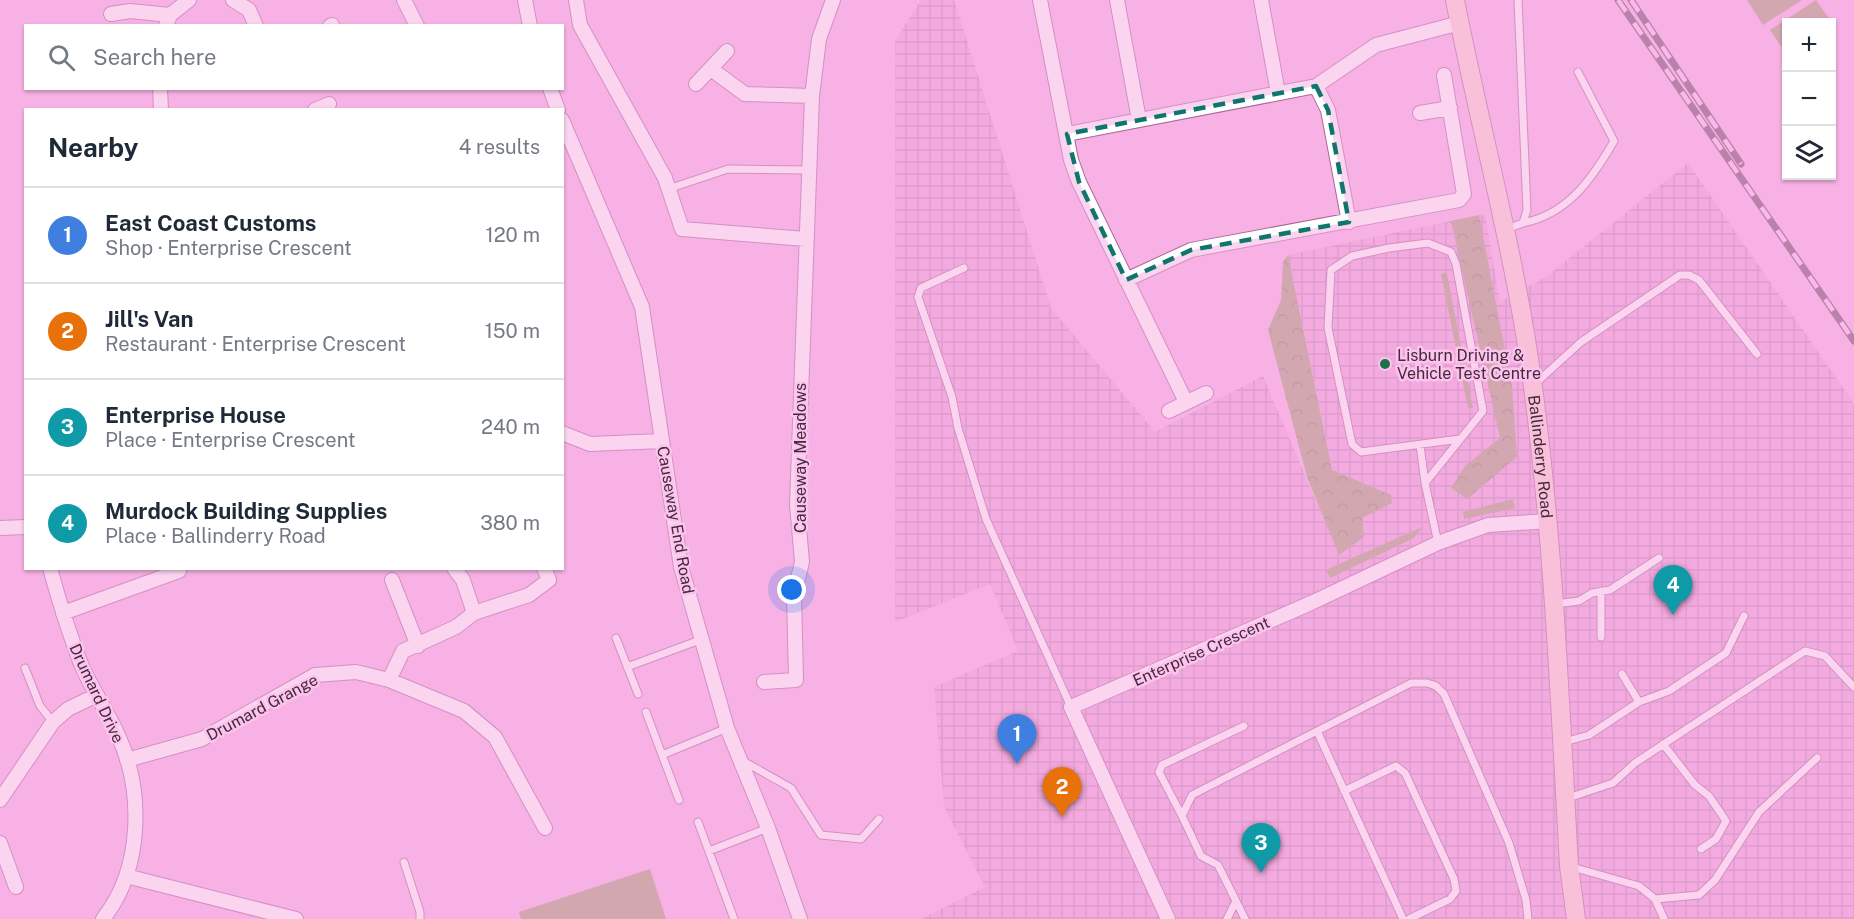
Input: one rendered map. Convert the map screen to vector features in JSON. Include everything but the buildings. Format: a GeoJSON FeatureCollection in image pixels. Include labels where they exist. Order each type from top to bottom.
{"type":"FeatureCollection","features":[{"type":"Feature","properties":{"kind":"main road","name":"Ballinderry Road"},"geometry":{"type":"LineString","coordinates":[[1455,0],[1514,226],[1549,521],[1569,866],[1576,919]]}},
{"type":"Feature","properties":{"kind":"street"},"geometry":{"type":"LineString","coordinates":[[111,14],[130,11],[168,20],[189,0]]}},
{"type":"Feature","properties":{"kind":"street"},"geometry":{"type":"LineString","coordinates":[[233,0],[249,10],[255,24]]}},
{"type":"Feature","properties":{"kind":"street"},"geometry":{"type":"LineString","coordinates":[[404,0],[416,24]]}},
{"type":"Feature","properties":{"kind":"street"},"geometry":{"type":"LineString","coordinates":[[525,0],[530,24]]}},
{"type":"Feature","properties":{"kind":"street"},"geometry":{"type":"LineString","coordinates":[[576,0],[580,25],[669,189],[682,230],[806,239]]}},
{"type":"Feature","properties":{"kind":"street","name":"Causeway Meadows"},"geometry":{"type":"LineString","coordinates":[[764,682],[796,680],[794,595],[801,562],[796,504],[812,96],[819,39],[833,0]]}},
{"type":"Feature","properties":{"kind":"street"},"geometry":{"type":"LineString","coordinates":[[1040,0],[1079,182],[1186,402]]}},
{"type":"Feature","properties":{"kind":"street"},"geometry":{"type":"LineString","coordinates":[[1117,0],[1138,120]]}},
{"type":"Feature","properties":{"kind":"street"},"geometry":{"type":"LineString","coordinates":[[1261,0],[1278,93]]}},
{"type":"Feature","properties":{"kind":"street"},"geometry":{"type":"LineString","coordinates":[[1067,134],[1316,86],[1376,45],[1460,23]]}},
{"type":"Feature","properties":{"kind":"street"},"geometry":{"type":"LineString","coordinates":[[696,84],[727,51]]}},
{"type":"Feature","properties":{"kind":"street"},"geometry":{"type":"LineString","coordinates":[[711,69],[745,94],[812,96]]}},
{"type":"Feature","properties":{"kind":"street"},"geometry":{"type":"LineString","coordinates":[[1126,280],[1191,250],[1459,200],[1464,194],[1444,75]]}},
{"type":"Feature","properties":{"kind":"street"},"geometry":{"type":"LineString","coordinates":[[1316,86],[1328,110],[1349,222]]}},
{"type":"Feature","properties":{"kind":"street"},"geometry":{"type":"LineString","coordinates":[[160,90],[161,108]]}},
{"type":"Feature","properties":{"kind":"street"},"geometry":{"type":"LineString","coordinates":[[551,90],[557,108]]}},
{"type":"Feature","properties":{"kind":"street"},"geometry":{"type":"LineString","coordinates":[[320,108],[329,104]]}},
{"type":"Feature","properties":{"kind":"street"},"geometry":{"type":"LineString","coordinates":[[1420,113],[1449,108]]}},
{"type":"Feature","properties":{"kind":"street","name":"Causeway End Road"},"geometry":{"type":"LineString","coordinates":[[564,125],[642,307],[681,567],[727,728],[768,828],[800,919]]}},
{"type":"Feature","properties":{"kind":"street"},"geometry":{"type":"LineString","coordinates":[[1168,411],[1206,393]]}},
{"type":"Feature","properties":{"kind":"street"},"geometry":{"type":"LineString","coordinates":[[564,434],[590,444],[662,441]]}},
{"type":"Feature","properties":{"kind":"street","name":"Enterprise Crescent"},"geometry":{"type":"LineString","coordinates":[[1071,707],[1311,603],[1438,543],[1488,525],[1549,521]]}},
{"type":"Feature","properties":{"kind":"street"},"geometry":{"type":"LineString","coordinates":[[0,528],[24,527]]}},
{"type":"Feature","properties":{"kind":"street","name":"Drumard Drive"},"geometry":{"type":"LineString","coordinates":[[51,570],[82,665],[118,735],[127,760],[136,807],[134,847],[126,876],[103,919]]}},
{"type":"Feature","properties":{"kind":"street"},"geometry":{"type":"LineString","coordinates":[[456,570],[463,580],[474,613]]}},
{"type":"Feature","properties":{"kind":"street"},"geometry":{"type":"LineString","coordinates":[[63,613],[179,571]]}},
{"type":"Feature","properties":{"kind":"street"},"geometry":{"type":"LineString","coordinates":[[389,680],[403,651],[456,627],[474,613],[529,595],[547,574]]}},
{"type":"Feature","properties":{"kind":"street"},"geometry":{"type":"LineString","coordinates":[[392,580],[418,646]]}},
{"type":"Feature","properties":{"kind":"street","name":"Drumard Grange"},"geometry":{"type":"LineString","coordinates":[[127,760],[202,739],[315,675],[356,672],[389,680],[464,711],[495,738],[545,828]]}},
{"type":"Feature","properties":{"kind":"street"},"geometry":{"type":"LineString","coordinates":[[0,800],[53,722],[68,709],[97,695]]}},
{"type":"Feature","properties":{"kind":"street"},"geometry":{"type":"LineString","coordinates":[[1071,707],[1168,919]]}},
{"type":"Feature","properties":{"kind":"street"},"geometry":{"type":"LineString","coordinates":[[0,843],[16,887]]}},
{"type":"Feature","properties":{"kind":"street"},"geometry":{"type":"LineString","coordinates":[[126,876],[267,916],[296,919]]}},
{"type":"Feature","properties":{"kind":"lane"},"geometry":{"type":"LineString","coordinates":[[1514,226],[1527,210],[1518,0]]}},
{"type":"Feature","properties":{"kind":"lane"},"geometry":{"type":"LineString","coordinates":[[1514,226],[1539,220],[1564,207],[1594,175],[1614,141],[1578,72]]}},
{"type":"Feature","properties":{"kind":"lane"},"geometry":{"type":"LineString","coordinates":[[669,189],[728,169],[809,170]]}},
{"type":"Feature","properties":{"kind":"lane"},"geometry":{"type":"LineString","coordinates":[[1425,483],[1483,411],[1451,252],[1428,243],[1352,256],[1331,270],[1328,328],[1352,444],[1361,452],[1460,439]]}},
{"type":"Feature","properties":{"kind":"lane"},"geometry":{"type":"LineString","coordinates":[[964,268],[921,288],[918,297],[952,397],[958,428],[986,519],[1071,707]]}},
{"type":"Feature","properties":{"kind":"lane"},"geometry":{"type":"LineString","coordinates":[[1533,385],[1581,342],[1680,275],[1689,275],[1699,280],[1757,354]]}},
{"type":"Feature","properties":{"kind":"lane"},"geometry":{"type":"LineString","coordinates":[[1420,445],[1425,483],[1438,543]]}},
{"type":"Feature","properties":{"kind":"lane"},"geometry":{"type":"LineString","coordinates":[[1555,604],[1579,601],[1601,591],[1610,590],[1659,558]]}},
{"type":"Feature","properties":{"kind":"lane"},"geometry":{"type":"LineString","coordinates":[[1601,591],[1601,637]]}},
{"type":"Feature","properties":{"kind":"lane"},"geometry":{"type":"LineString","coordinates":[[1561,743],[1589,735],[1639,702],[1669,690],[1726,653],[1744,615]]}},
{"type":"Feature","properties":{"kind":"lane"},"geometry":{"type":"LineString","coordinates":[[616,638],[638,694]]}},
{"type":"Feature","properties":{"kind":"lane"},"geometry":{"type":"LineString","coordinates":[[627,667],[700,640]]}},
{"type":"Feature","properties":{"kind":"lane"},"geometry":{"type":"LineString","coordinates":[[1565,799],[1613,783],[1635,763],[1805,651],[1825,656],[1854,687]]}},
{"type":"Feature","properties":{"kind":"lane"},"geometry":{"type":"LineString","coordinates":[[25,668],[40,706],[53,722]]}},
{"type":"Feature","properties":{"kind":"lane"},"geometry":{"type":"LineString","coordinates":[[1622,674],[1639,702]]}},
{"type":"Feature","properties":{"kind":"lane"},"geometry":{"type":"LineString","coordinates":[[1182,816],[1192,795],[1411,683],[1419,682],[1436,687],[1444,694],[1509,843],[1526,900],[1528,919]]}},
{"type":"Feature","properties":{"kind":"lane"},"geometry":{"type":"LineString","coordinates":[[646,712],[679,800]]}},
{"type":"Feature","properties":{"kind":"lane"},"geometry":{"type":"LineString","coordinates":[[1244,726],[1162,765],[1159,772],[1202,856],[1218,865],[1245,919]]}},
{"type":"Feature","properties":{"kind":"lane"},"geometry":{"type":"LineString","coordinates":[[662,755],[727,728]]}},
{"type":"Feature","properties":{"kind":"lane"},"geometry":{"type":"LineString","coordinates":[[1317,731],[1403,919]]}},
{"type":"Feature","properties":{"kind":"lane"},"geometry":{"type":"LineString","coordinates":[[1663,744],[1695,785],[1709,796],[1726,820],[1716,839],[1701,849]]}},
{"type":"Feature","properties":{"kind":"lane"},"geometry":{"type":"LineString","coordinates":[[1655,899],[1699,895],[1715,880],[1759,812],[1817,758]]}},
{"type":"Feature","properties":{"kind":"lane"},"geometry":{"type":"LineString","coordinates":[[739,759],[792,788],[821,835],[861,838],[879,819]]}},
{"type":"Feature","properties":{"kind":"lane"},"geometry":{"type":"LineString","coordinates":[[1344,790],[1396,766],[1405,773],[1454,879],[1456,891],[1450,899],[1409,919]]}},
{"type":"Feature","properties":{"kind":"lane"},"geometry":{"type":"LineString","coordinates":[[698,822],[734,919]]}},
{"type":"Feature","properties":{"kind":"lane"},"geometry":{"type":"LineString","coordinates":[[709,851],[768,828]]}},
{"type":"Feature","properties":{"kind":"lane"},"geometry":{"type":"LineString","coordinates":[[404,862],[420,912],[420,919]]}},
{"type":"Feature","properties":{"kind":"lane"},"geometry":{"type":"LineString","coordinates":[[1569,866],[1639,886],[1655,899],[1664,919]]}},
{"type":"Feature","properties":{"kind":"lane"},"geometry":{"type":"LineString","coordinates":[[1227,919],[1236,901]]}},
{"type":"Feature","properties":{"kind":"highlighted area"},"geometry":{"type":"Polygon","coordinates":[[[1316,86],[1328,110],[1349,222],[1191,250],[1126,280],[1079,182],[1067,134],[1316,86]]]}},
{"type":"Feature","properties":{"kind":"shaded area"},"geometry":{"type":"Polygon","coordinates":[[[921,0],[954,0],[1051,308],[1155,432],[1263,376],[1318,506],[1338,498],[1288,255],[1485,214],[1500,302],[1546,277],[1688,163],[1854,404],[1854,919],[921,919],[985,887],[944,807],[934,687],[1018,651],[990,584],[895,622],[895,41],[921,0]]]}},
{"type":"Feature","properties":{"kind":"green space"},"geometry":{"type":"Polygon","coordinates":[[[1747,0],[1802,0],[1763,25],[1747,0]]]}},
{"type":"Feature","properties":{"kind":"green space"},"geometry":{"type":"Polygon","coordinates":[[[1816,0],[1829,18],[1788,18],[1816,0]]]}},
{"type":"Feature","properties":{"kind":"green space"},"geometry":{"type":"Polygon","coordinates":[[[1782,22],[1782,48],[1770,30],[1782,22]]]}},
{"type":"Feature","properties":{"kind":"green space"},"geometry":{"type":"Polygon","coordinates":[[[1479,215],[1512,386],[1517,457],[1467,499],[1451,488],[1465,466],[1500,438],[1451,221],[1479,215]]]}},
{"type":"Feature","properties":{"kind":"green space"},"geometry":{"type":"Polygon","coordinates":[[[1288,255],[1332,470],[1391,495],[1392,503],[1362,518],[1364,537],[1339,555],[1307,477],[1268,330],[1281,300],[1283,262],[1288,255]]]}},
{"type":"Feature","properties":{"kind":"green space"},"geometry":{"type":"Polygon","coordinates":[[[1441,274],[1447,274],[1473,408],[1468,408],[1441,274]]]}},
{"type":"Feature","properties":{"kind":"green space"},"geometry":{"type":"Polygon","coordinates":[[[1513,499],[1515,508],[1464,519],[1463,512],[1513,499]]]}},
{"type":"Feature","properties":{"kind":"green space"},"geometry":{"type":"Polygon","coordinates":[[[1422,527],[1414,538],[1330,578],[1326,570],[1422,527]]]}},
{"type":"Feature","properties":{"kind":"green space"},"geometry":{"type":"Polygon","coordinates":[[[650,869],[666,919],[521,919],[519,912],[650,869]]]}},
{"type":"Feature","properties":{"kind":"railway"},"geometry":{"type":"LineString","coordinates":[[1618,0],[1854,341]]}},
{"type":"Feature","properties":{"kind":"railway"},"geometry":{"type":"LineString","coordinates":[[1631,0],[1741,164]]}},
{"type":"Feature","properties":{"kind":"place","name":"Lisburn Driving & Vehicle Test Centre"},"geometry":{"type":"Point","coordinates":[1385,364]}},
{"type":"Feature","properties":{"kind":"place","name":"Murdock Building Supplies"},"geometry":{"type":"Point","coordinates":[1673,615]}},
{"type":"Feature","properties":{"kind":"place","name":"East Coast Customs"},"geometry":{"type":"Point","coordinates":[1017,764]}},
{"type":"Feature","properties":{"kind":"place","name":"Jill's Van"},"geometry":{"type":"Point","coordinates":[1062,817]}},
{"type":"Feature","properties":{"kind":"place","name":"Enterprise House"},"geometry":{"type":"Point","coordinates":[1261,873]}}]}
